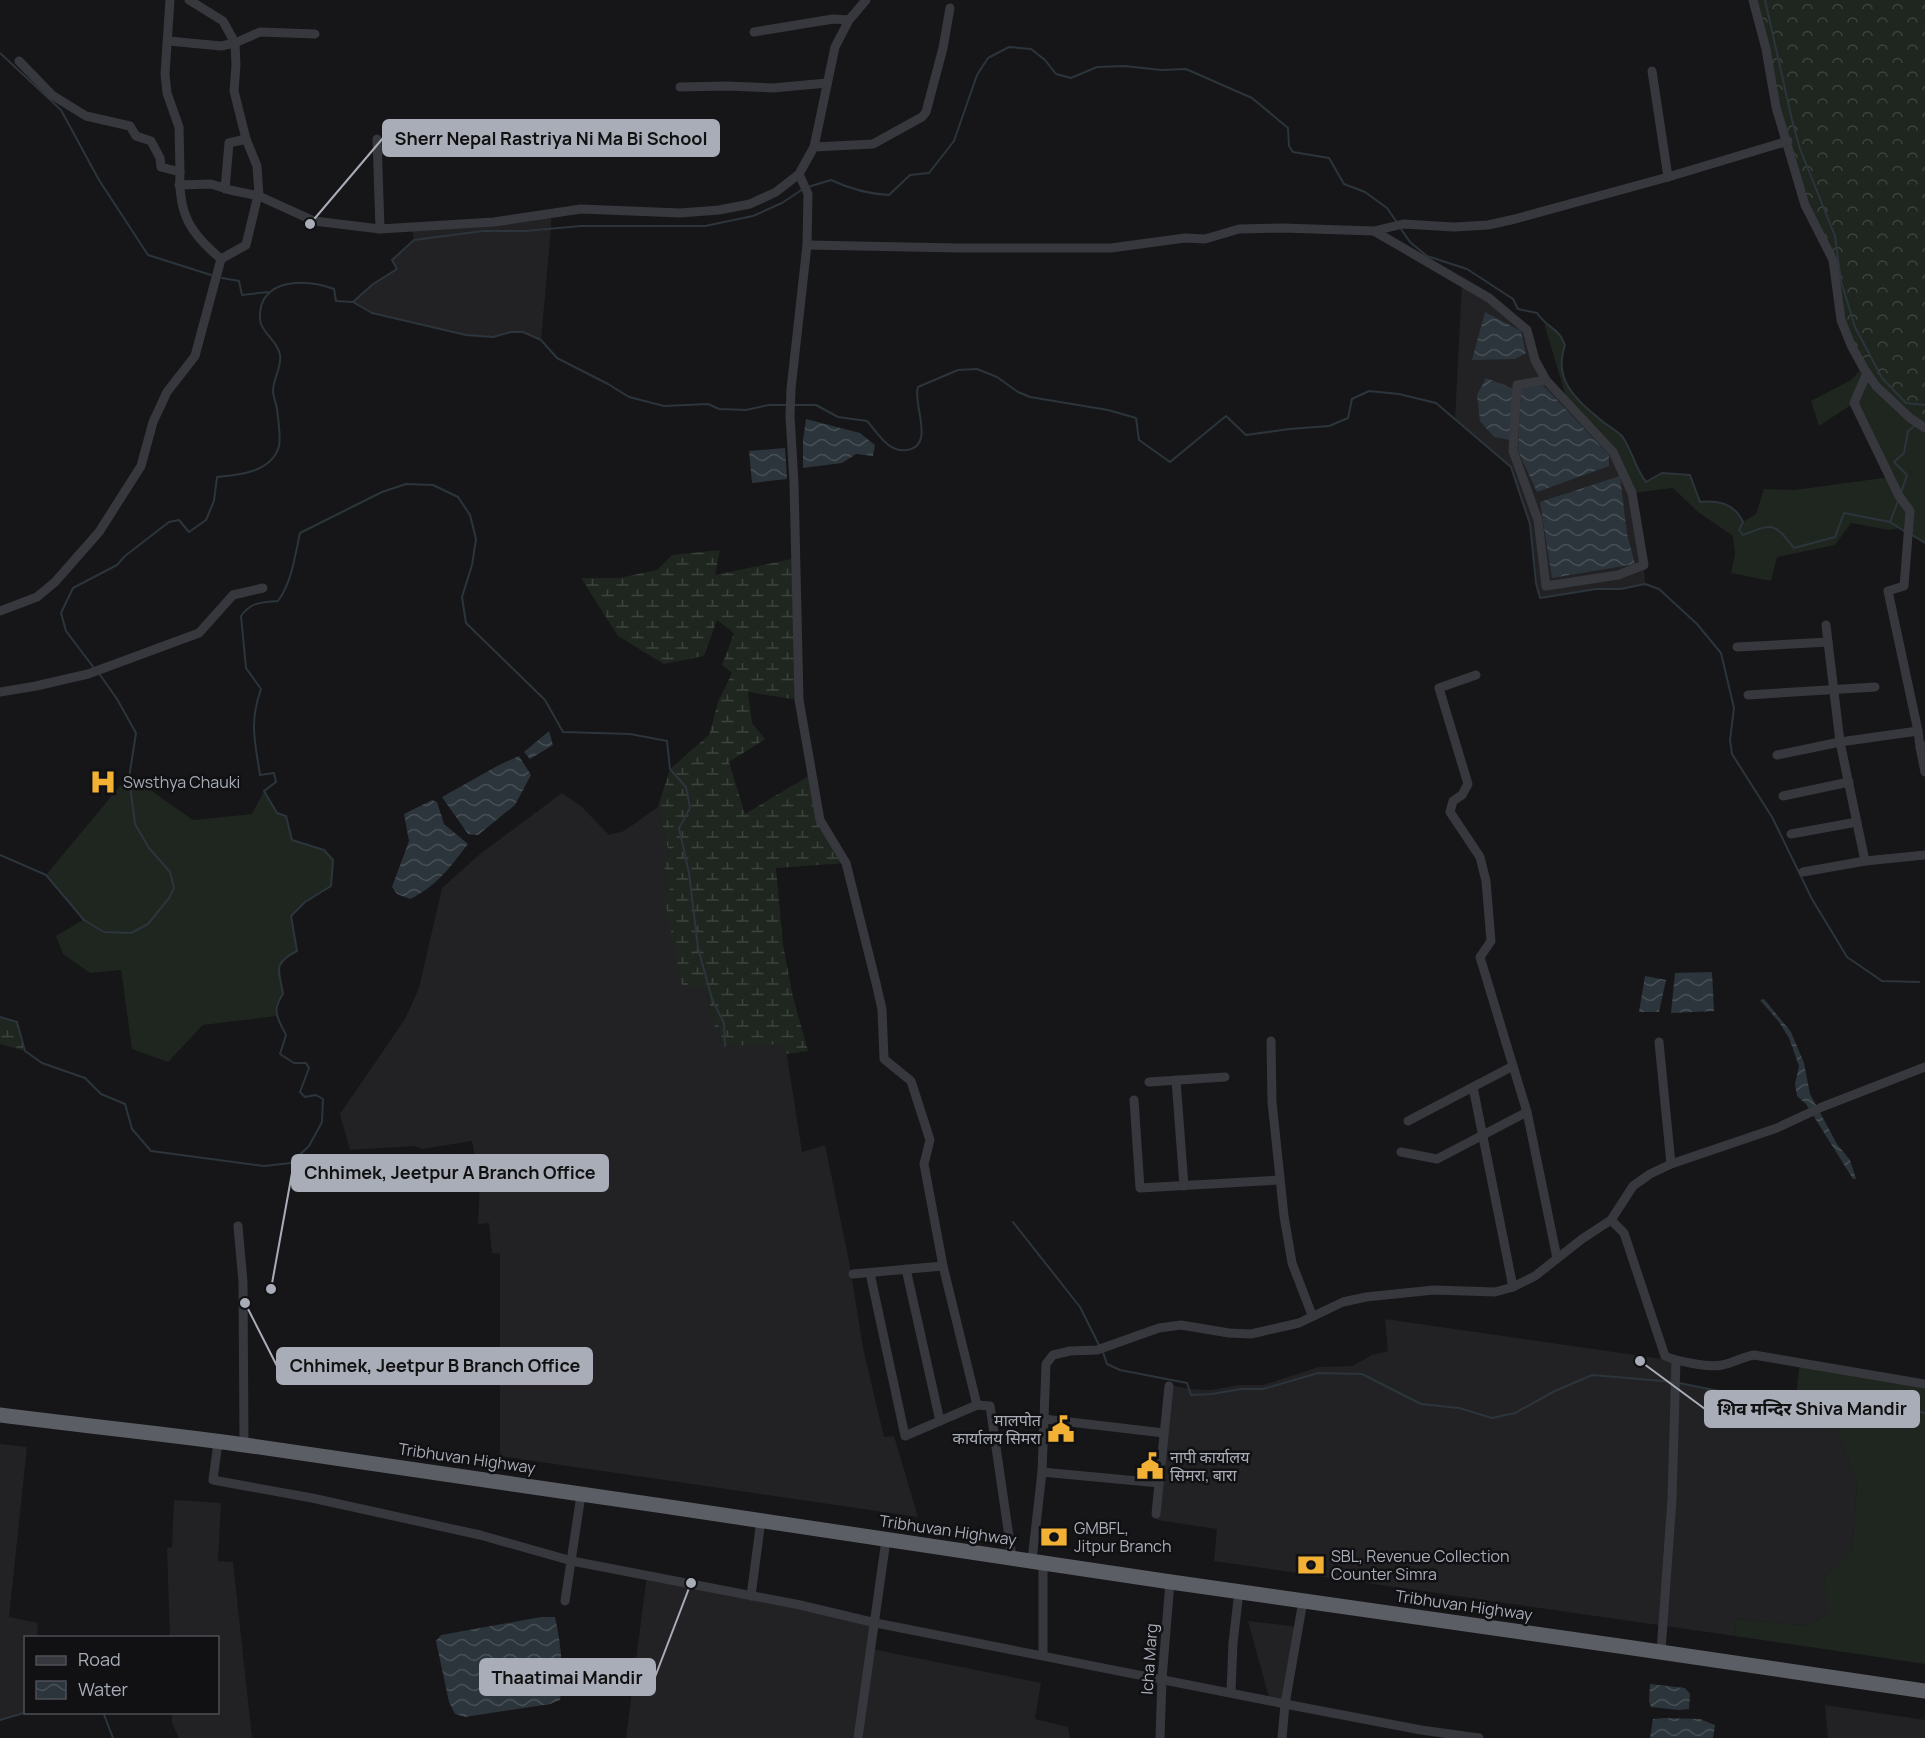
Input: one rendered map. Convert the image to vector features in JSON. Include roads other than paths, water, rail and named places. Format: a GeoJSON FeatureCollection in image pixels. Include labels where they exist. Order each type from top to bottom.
{"type":"FeatureCollection","features":[{"type":"Feature","properties":{"kind":"highway","name":"Tribhuvan Highway"},"geometry":{"type":"LineString","coordinates":[[0,1415],[244,1445],[537,1487],[1170,1582],[1661,1651],[1925,1691]]}},
{"type":"Feature","properties":{"kind":"street"},"geometry":{"type":"LineString","coordinates":[[170,0],[165,75],[167,93],[179,127],[179,198],[191,230],[221,260]]}},
{"type":"Feature","properties":{"kind":"street"},"geometry":{"type":"LineString","coordinates":[[0,611],[38,597],[55,582],[99,532],[141,466],[153,422],[167,392],[195,356],[221,260],[246,245],[257,199],[260,196],[257,166],[246,139],[234,91],[235,43],[223,21],[189,0]]}},
{"type":"Feature","properties":{"kind":"street"},"geometry":{"type":"LineString","coordinates":[[179,185],[211,184],[260,196],[314,221],[380,229],[494,222],[581,209],[680,213],[718,210],[750,204],[800,178],[814,147],[836,47],[849,20],[866,0]]}},
{"type":"Feature","properties":{"kind":"street"},"geometry":{"type":"LineString","coordinates":[[1753,0],[1766,49],[1776,107],[1788,141],[1805,205],[1833,260],[1842,320],[1851,345],[1876,386],[1910,418],[1925,428]]}},
{"type":"Feature","properties":{"kind":"street"},"geometry":{"type":"LineString","coordinates":[[814,147],[873,144],[922,117],[926,112],[943,48],[950,8]]}},
{"type":"Feature","properties":{"kind":"street"},"geometry":{"type":"LineString","coordinates":[[754,32],[833,19],[849,20]]}},
{"type":"Feature","properties":{"kind":"street"},"geometry":{"type":"LineString","coordinates":[[169,41],[221,46],[235,43],[260,32],[315,34]]}},
{"type":"Feature","properties":{"kind":"street"},"geometry":{"type":"LineString","coordinates":[[19,61],[52,95],[86,116],[130,126],[136,136],[151,141],[160,158],[161,167],[180,172]]}},
{"type":"Feature","properties":{"kind":"street"},"geometry":{"type":"LineString","coordinates":[[1652,71],[1668,177]]}},
{"type":"Feature","properties":{"kind":"street"},"geometry":{"type":"LineString","coordinates":[[680,87],[773,88],[828,83]]}},
{"type":"Feature","properties":{"kind":"street"},"geometry":{"type":"LineString","coordinates":[[225,189],[229,143],[246,139]]}},
{"type":"Feature","properties":{"kind":"street"},"geometry":{"type":"LineString","coordinates":[[377,140],[380,229]]}},
{"type":"Feature","properties":{"kind":"street"},"geometry":{"type":"LineString","coordinates":[[807,245],[1111,248],[1185,238],[1205,239],[1239,229],[1374,231],[1391,225],[1403,224],[1454,227],[1488,225],[1668,177],[1788,141]]}},
{"type":"Feature","properties":{"kind":"street"},"geometry":{"type":"LineString","coordinates":[[800,178],[808,194],[807,245],[790,416],[794,483],[799,700],[820,820],[846,862],[882,1009],[884,1059],[911,1081],[930,1140],[924,1164],[943,1266],[977,1405]]}},
{"type":"Feature","properties":{"kind":"street"},"geometry":{"type":"LineString","coordinates":[[1374,231],[1489,298],[1527,330],[1535,360],[1546,381],[1613,452],[1632,492],[1644,565],[1618,575],[1546,586],[1538,520],[1513,451],[1517,385],[1546,381]]}},
{"type":"Feature","properties":{"kind":"street"},"geometry":{"type":"LineString","coordinates":[[1868,373],[1854,403],[1899,496],[1910,511],[1904,586],[1888,591],[1923,746],[1925,772]]}},
{"type":"Feature","properties":{"kind":"street"},"geometry":{"type":"LineString","coordinates":[[0,692],[36,687],[88,674],[199,633],[233,595],[263,588]]}},
{"type":"Feature","properties":{"kind":"street"},"geometry":{"type":"LineString","coordinates":[[1826,625],[1840,742],[1865,861]]}},
{"type":"Feature","properties":{"kind":"street"},"geometry":{"type":"LineString","coordinates":[[1737,647],[1828,642]]}},
{"type":"Feature","properties":{"kind":"street"},"geometry":{"type":"LineString","coordinates":[[1476,675],[1439,688],[1468,784],[1462,795],[1453,801],[1450,812],[1480,857],[1486,881],[1491,941],[1480,957],[1527,1112],[1557,1258]]}},
{"type":"Feature","properties":{"kind":"street"},"geometry":{"type":"LineString","coordinates":[[1748,695],[1875,687]]}},
{"type":"Feature","properties":{"kind":"street"},"geometry":{"type":"LineString","coordinates":[[1777,755],[1840,742],[1918,731]]}},
{"type":"Feature","properties":{"kind":"street"},"geometry":{"type":"LineString","coordinates":[[1783,796],[1848,782]]}},
{"type":"Feature","properties":{"kind":"street"},"geometry":{"type":"LineString","coordinates":[[1791,834],[1857,822]]}},
{"type":"Feature","properties":{"kind":"street"},"geometry":{"type":"LineString","coordinates":[[1803,872],[1865,861],[1925,855]]}},
{"type":"Feature","properties":{"kind":"street"},"geometry":{"type":"LineString","coordinates":[[1271,1041],[1272,1102],[1292,1263],[1312,1316]]}},
{"type":"Feature","properties":{"kind":"street"},"geometry":{"type":"LineString","coordinates":[[1659,1042],[1671,1164]]}},
{"type":"Feature","properties":{"kind":"street"},"geometry":{"type":"LineString","coordinates":[[1408,1121],[1514,1066]]}},
{"type":"Feature","properties":{"kind":"street"},"geometry":{"type":"LineString","coordinates":[[1043,1655],[1037,1561],[1046,1364],[1053,1355],[1101,1348],[1160,1328],[1181,1324],[1229,1333],[1251,1334],[1299,1323],[1343,1302],[1366,1297],[1434,1290],[1495,1292],[1513,1287],[1535,1276],[1611,1220],[1634,1186],[1650,1174],[1671,1164],[1749,1138],[1925,1067]]}},
{"type":"Feature","properties":{"kind":"street"},"geometry":{"type":"LineString","coordinates":[[1149,1082],[1225,1077]]}},
{"type":"Feature","properties":{"kind":"street"},"geometry":{"type":"LineString","coordinates":[[1176,1080],[1184,1186]]}},
{"type":"Feature","properties":{"kind":"street"},"geometry":{"type":"LineString","coordinates":[[1473,1087],[1513,1287]]}},
{"type":"Feature","properties":{"kind":"street"},"geometry":{"type":"LineString","coordinates":[[1134,1100],[1140,1188],[1280,1180]]}},
{"type":"Feature","properties":{"kind":"street"},"geometry":{"type":"LineString","coordinates":[[1401,1152],[1437,1159],[1527,1112]]}},
{"type":"Feature","properties":{"kind":"street"},"geometry":{"type":"LineString","coordinates":[[1611,1220],[1624,1233],[1665,1356],[1677,1361],[1721,1365],[1741,1357],[1754,1355],[1925,1384]]}},
{"type":"Feature","properties":{"kind":"street"},"geometry":{"type":"LineString","coordinates":[[238,1226],[243,1282],[244,1445]]}},
{"type":"Feature","properties":{"kind":"street"},"geometry":{"type":"LineString","coordinates":[[853,1274],[943,1266]]}},
{"type":"Feature","properties":{"kind":"street"},"geometry":{"type":"LineString","coordinates":[[906,1269],[940,1421]]}},
{"type":"Feature","properties":{"kind":"street"},"geometry":{"type":"LineString","coordinates":[[870,1273],[905,1436],[977,1405],[990,1406],[1012,1557]]}},
{"type":"Feature","properties":{"kind":"street"},"geometry":{"type":"LineString","coordinates":[[1661,1651],[1672,1499],[1677,1361]]}},
{"type":"Feature","properties":{"kind":"street"},"geometry":{"type":"LineString","coordinates":[[1156,1514],[1169,1386]]}},
{"type":"Feature","properties":{"kind":"street"},"geometry":{"type":"LineString","coordinates":[[1044,1419],[1164,1433]]}},
{"type":"Feature","properties":{"kind":"street"},"geometry":{"type":"LineString","coordinates":[[218,1442],[213,1480],[402,1517],[572,1560],[800,1605],[876,1623],[1421,1730],[1479,1738]]}},
{"type":"Feature","properties":{"kind":"street"},"geometry":{"type":"LineString","coordinates":[[1042,1472],[1159,1484]]}},
{"type":"Feature","properties":{"kind":"street"},"geometry":{"type":"LineString","coordinates":[[566,1600],[582,1495]]}},
{"type":"Feature","properties":{"kind":"street"},"geometry":{"type":"LineString","coordinates":[[751,1596],[761,1520]]}},
{"type":"Feature","properties":{"kind":"street"},"geometry":{"type":"LineString","coordinates":[[858,1738],[886,1540]]}},
{"type":"Feature","properties":{"kind":"street","name":"Icha Marg"},"geometry":{"type":"LineString","coordinates":[[1160,1738],[1170,1582]]}},
{"type":"Feature","properties":{"kind":"street"},"geometry":{"type":"LineString","coordinates":[[1231,1692],[1233,1643],[1239,1591]]}},
{"type":"Feature","properties":{"kind":"street"},"geometry":{"type":"LineString","coordinates":[[1282,1738],[1285,1704],[1303,1601]]}},
{"type":"Feature","properties":{"kind":"water"},"geometry":{"type":"Polygon","coordinates":[[[1485,312],[1521,331],[1526,353],[1515,359],[1472,360],[1485,312]]]}},
{"type":"Feature","properties":{"kind":"water"},"geometry":{"type":"Polygon","coordinates":[[[1486,378],[1514,389],[1510,440],[1494,437],[1480,421],[1477,395],[1486,378]]]}},
{"type":"Feature","properties":{"kind":"water"},"geometry":{"type":"Polygon","coordinates":[[[1543,385],[1609,455],[1609,466],[1537,492],[1518,451],[1521,388],[1543,385]]]}},
{"type":"Feature","properties":{"kind":"water"},"geometry":{"type":"Polygon","coordinates":[[[806,419],[860,433],[875,445],[873,456],[856,454],[842,463],[803,468],[806,419]]]}},
{"type":"Feature","properties":{"kind":"water"},"geometry":{"type":"Polygon","coordinates":[[[785,448],[787,479],[752,483],[749,451],[785,448]]]}},
{"type":"Feature","properties":{"kind":"water"},"geometry":{"type":"Polygon","coordinates":[[[1620,476],[1627,534],[1635,564],[1552,578],[1540,502],[1620,476]]]}},
{"type":"Feature","properties":{"kind":"water"},"geometry":{"type":"Polygon","coordinates":[[[549,731],[553,745],[530,759],[524,752],[549,731]]]}},
{"type":"Feature","properties":{"kind":"water"},"geometry":{"type":"Polygon","coordinates":[[[519,756],[531,775],[515,805],[478,835],[468,834],[442,797],[519,756]]]}},
{"type":"Feature","properties":{"kind":"water"},"geometry":{"type":"Polygon","coordinates":[[[432,800],[437,802],[444,824],[468,844],[435,882],[410,899],[397,894],[392,887],[409,841],[404,814],[432,800]]]}},
{"type":"Feature","properties":{"kind":"water"},"geometry":{"type":"Polygon","coordinates":[[[1712,972],[1714,1011],[1671,1013],[1675,973],[1712,972]]]}},
{"type":"Feature","properties":{"kind":"water"},"geometry":{"type":"Polygon","coordinates":[[[1645,976],[1666,980],[1659,1012],[1639,1012],[1645,976]]]}},
{"type":"Feature","properties":{"kind":"water"},"geometry":{"type":"Polygon","coordinates":[[[1764,999],[1791,1032],[1804,1063],[1810,1094],[1837,1144],[1850,1160],[1856,1179],[1853,1179],[1806,1104],[1797,1096],[1795,1084],[1799,1066],[1789,1038],[1760,1000],[1764,999]]]}},
{"type":"Feature","properties":{"kind":"water"},"geometry":{"type":"Polygon","coordinates":[[[541,1617],[555,1617],[561,1658],[560,1700],[550,1704],[465,1717],[455,1714],[449,1702],[436,1641],[441,1635],[541,1617]]]}},
{"type":"Feature","properties":{"kind":"water"},"geometry":{"type":"Polygon","coordinates":[[[1650,1684],[1685,1688],[1690,1694],[1689,1709],[1651,1707],[1650,1684]]]}},
{"type":"Feature","properties":{"kind":"water"},"geometry":{"type":"Polygon","coordinates":[[[1653,1719],[1700,1719],[1715,1725],[1713,1738],[1650,1738],[1653,1719]]]}},
{"type":"Feature","properties":{"kind":"waterway"},"geometry":{"type":"LineString","coordinates":[[1765,0],[1792,120],[1800,149],[1835,236],[1841,281],[1855,327],[1882,378],[1906,403],[1925,405]]}},
{"type":"Feature","properties":{"kind":"waterway"},"geometry":{"type":"LineString","coordinates":[[808,187],[831,180],[859,190],[889,195],[910,175],[929,173],[954,141],[977,75],[988,58],[1009,47],[1031,49],[1045,60],[1056,74],[1071,78],[1097,67],[1186,69],[1252,98],[1288,128],[1289,146],[1293,152],[1329,158],[1344,184],[1365,192],[1387,208],[1396,221]]}},
{"type":"Feature","properties":{"kind":"waterway"},"geometry":{"type":"LineString","coordinates":[[0,53],[61,110],[99,180],[148,255],[211,275]]}},
{"type":"Feature","properties":{"kind":"waterway"},"geometry":{"type":"LineString","coordinates":[[94,668],[66,631],[61,613],[73,588],[117,565],[125,556],[169,522],[179,520],[189,532],[206,520],[214,501],[217,477],[245,473],[262,467],[275,455],[279,446],[280,432],[273,391],[280,355],[277,346],[263,328],[260,315],[263,301],[276,288],[295,283],[315,284],[334,289],[336,301],[353,302],[373,284],[397,269],[392,260],[414,240],[483,231],[525,231],[581,226],[705,226],[753,216],[782,203],[803,189]]}},
{"type":"Feature","properties":{"kind":"waterway"},"geometry":{"type":"LineString","coordinates":[[1401,229],[1410,242],[1427,256],[1467,269],[1513,299],[1518,309],[1537,313],[1556,331],[1565,345],[1562,369],[1570,389],[1585,406],[1622,436],[1646,482],[1662,473],[1690,475],[1700,502],[1713,502],[1731,507],[1743,522],[1739,530],[1743,535],[1761,528],[1772,527],[1782,533],[1794,548],[1835,537],[1844,513],[1890,522]]}},
{"type":"Feature","properties":{"kind":"waterway"},"geometry":{"type":"LineString","coordinates":[[222,278],[239,281],[242,295],[268,292]]}},
{"type":"Feature","properties":{"kind":"waterway"},"geometry":{"type":"LineString","coordinates":[[353,302],[372,313],[466,335],[493,337],[511,332],[523,332],[541,340],[557,358],[629,397],[664,406],[708,404],[719,409],[746,410],[769,405],[788,405]]}},
{"type":"Feature","properties":{"kind":"waterway"},"geometry":{"type":"LineString","coordinates":[[793,405],[816,405],[838,417],[867,421],[889,445],[900,450],[907,450],[916,447],[922,433],[918,387],[958,370],[977,369],[997,377],[1018,392],[1030,397],[1108,410],[1136,418],[1139,440],[1170,462],[1226,416],[1246,435],[1329,426],[1348,418],[1352,399],[1369,391],[1399,394],[1436,403],[1511,467],[1530,524],[1536,583],[1540,598],[1645,584],[1659,589],[1697,624],[1721,653],[1734,708],[1730,740],[1732,754],[1772,817],[1812,899],[1847,957],[1882,981],[1919,982]]}},
{"type":"Feature","properties":{"kind":"waterway"},"geometry":{"type":"LineString","coordinates":[[1901,493],[1907,475],[1894,462],[1904,453],[1908,431],[1917,424]]}},
{"type":"Feature","properties":{"kind":"waterway"},"geometry":{"type":"LineString","coordinates":[[0,1017],[17,1022],[25,1051],[42,1063],[85,1078],[101,1094],[125,1104],[132,1129],[151,1151],[264,1166],[291,1163],[309,1146],[322,1122],[323,1099],[316,1095],[305,1097],[300,1092],[309,1068],[306,1063],[294,1063],[280,1054],[286,1035],[277,1015],[277,1005],[283,994],[279,968],[284,960],[297,951],[291,916],[305,902],[331,886],[333,860],[324,850],[292,840],[286,816],[277,813],[264,791],[276,782],[274,773],[260,775],[254,722],[261,689],[246,668],[241,616],[253,605],[278,601],[283,594],[290,577],[300,533],[382,492],[406,484],[433,485],[458,497],[470,515],[476,539],[472,565],[462,597],[466,623],[545,700],[563,732],[630,734],[667,741],[670,769],[686,787],[690,808],[679,828],[689,873],[698,948],[712,999],[724,1023],[725,1046]]}},
{"type":"Feature","properties":{"kind":"waterway"},"geometry":{"type":"LineString","coordinates":[[1898,501],[1890,522],[1904,531]]}},
{"type":"Feature","properties":{"kind":"waterway"},"geometry":{"type":"LineString","coordinates":[[1912,535],[1925,543]]}},
{"type":"Feature","properties":{"kind":"waterway"},"geometry":{"type":"LineString","coordinates":[[0,855],[46,875],[84,920],[104,932],[131,933],[148,924],[169,898],[174,888],[170,872],[149,848],[135,824],[129,778],[136,733],[117,699],[98,672]]}},
{"type":"Feature","properties":{"kind":"waterway"},"geometry":{"type":"LineString","coordinates":[[1013,1222],[1080,1307],[1100,1347]]}},
{"type":"Feature","properties":{"kind":"waterway"},"geometry":{"type":"LineString","coordinates":[[1103,1352],[1107,1364],[1120,1370],[1187,1383],[1191,1395],[1241,1389],[1263,1389],[1318,1373],[1362,1374],[1421,1404],[1459,1408],[1492,1418],[1515,1413],[1553,1392],[1592,1375],[1674,1382]]}},
{"type":"Feature","properties":{"kind":"waterway"},"geometry":{"type":"LineString","coordinates":[[1679,1383],[1754,1398],[1830,1409],[1841,1401],[1853,1399],[1925,1413]]}},
{"type":"Feature","properties":{"kind":"waterway"},"geometry":{"type":"LineString","coordinates":[[0,1720],[24,1713]]}},
{"type":"Feature","properties":{"kind":"waterway"},"geometry":{"type":"LineString","coordinates":[[104,1714],[113,1738]]}},
{"type":"Feature","properties":{"kind":"place","name":"Sherr Nepal Rastriya Ni Ma Bi School"},"geometry":{"type":"Point","coordinates":[310,224]}},
{"type":"Feature","properties":{"kind":"place","name":"Swsthya Chauki"},"geometry":{"type":"Point","coordinates":[103,782]}},
{"type":"Feature","properties":{"kind":"place","name":"Chhimek, Jeetpur A Branch Office"},"geometry":{"type":"Point","coordinates":[271,1289]}},
{"type":"Feature","properties":{"kind":"place","name":"Chhimek, Jeetpur B Branch Office"},"geometry":{"type":"Point","coordinates":[245,1303]}},
{"type":"Feature","properties":{"kind":"place","name":"शिव मन्दिर Shiva Mandir"},"geometry":{"type":"Point","coordinates":[1640,1361]}},
{"type":"Feature","properties":{"kind":"place","name":"मालपोत कार्यालय सिमरा"},"geometry":{"type":"Point","coordinates":[1061,1429]}},
{"type":"Feature","properties":{"kind":"place","name":"नापी कार्यालय सिमरा, बारा"},"geometry":{"type":"Point","coordinates":[1150,1466]}},
{"type":"Feature","properties":{"kind":"place","name":"GMBFL, Jitpur Branch"},"geometry":{"type":"Point","coordinates":[1054,1537]}},
{"type":"Feature","properties":{"kind":"place","name":"SBL, Revenue Collection Counter Simra"},"geometry":{"type":"Point","coordinates":[1311,1565]}},
{"type":"Feature","properties":{"kind":"place","name":"Thaatimai Mandir"},"geometry":{"type":"Point","coordinates":[691,1583]}}]}
